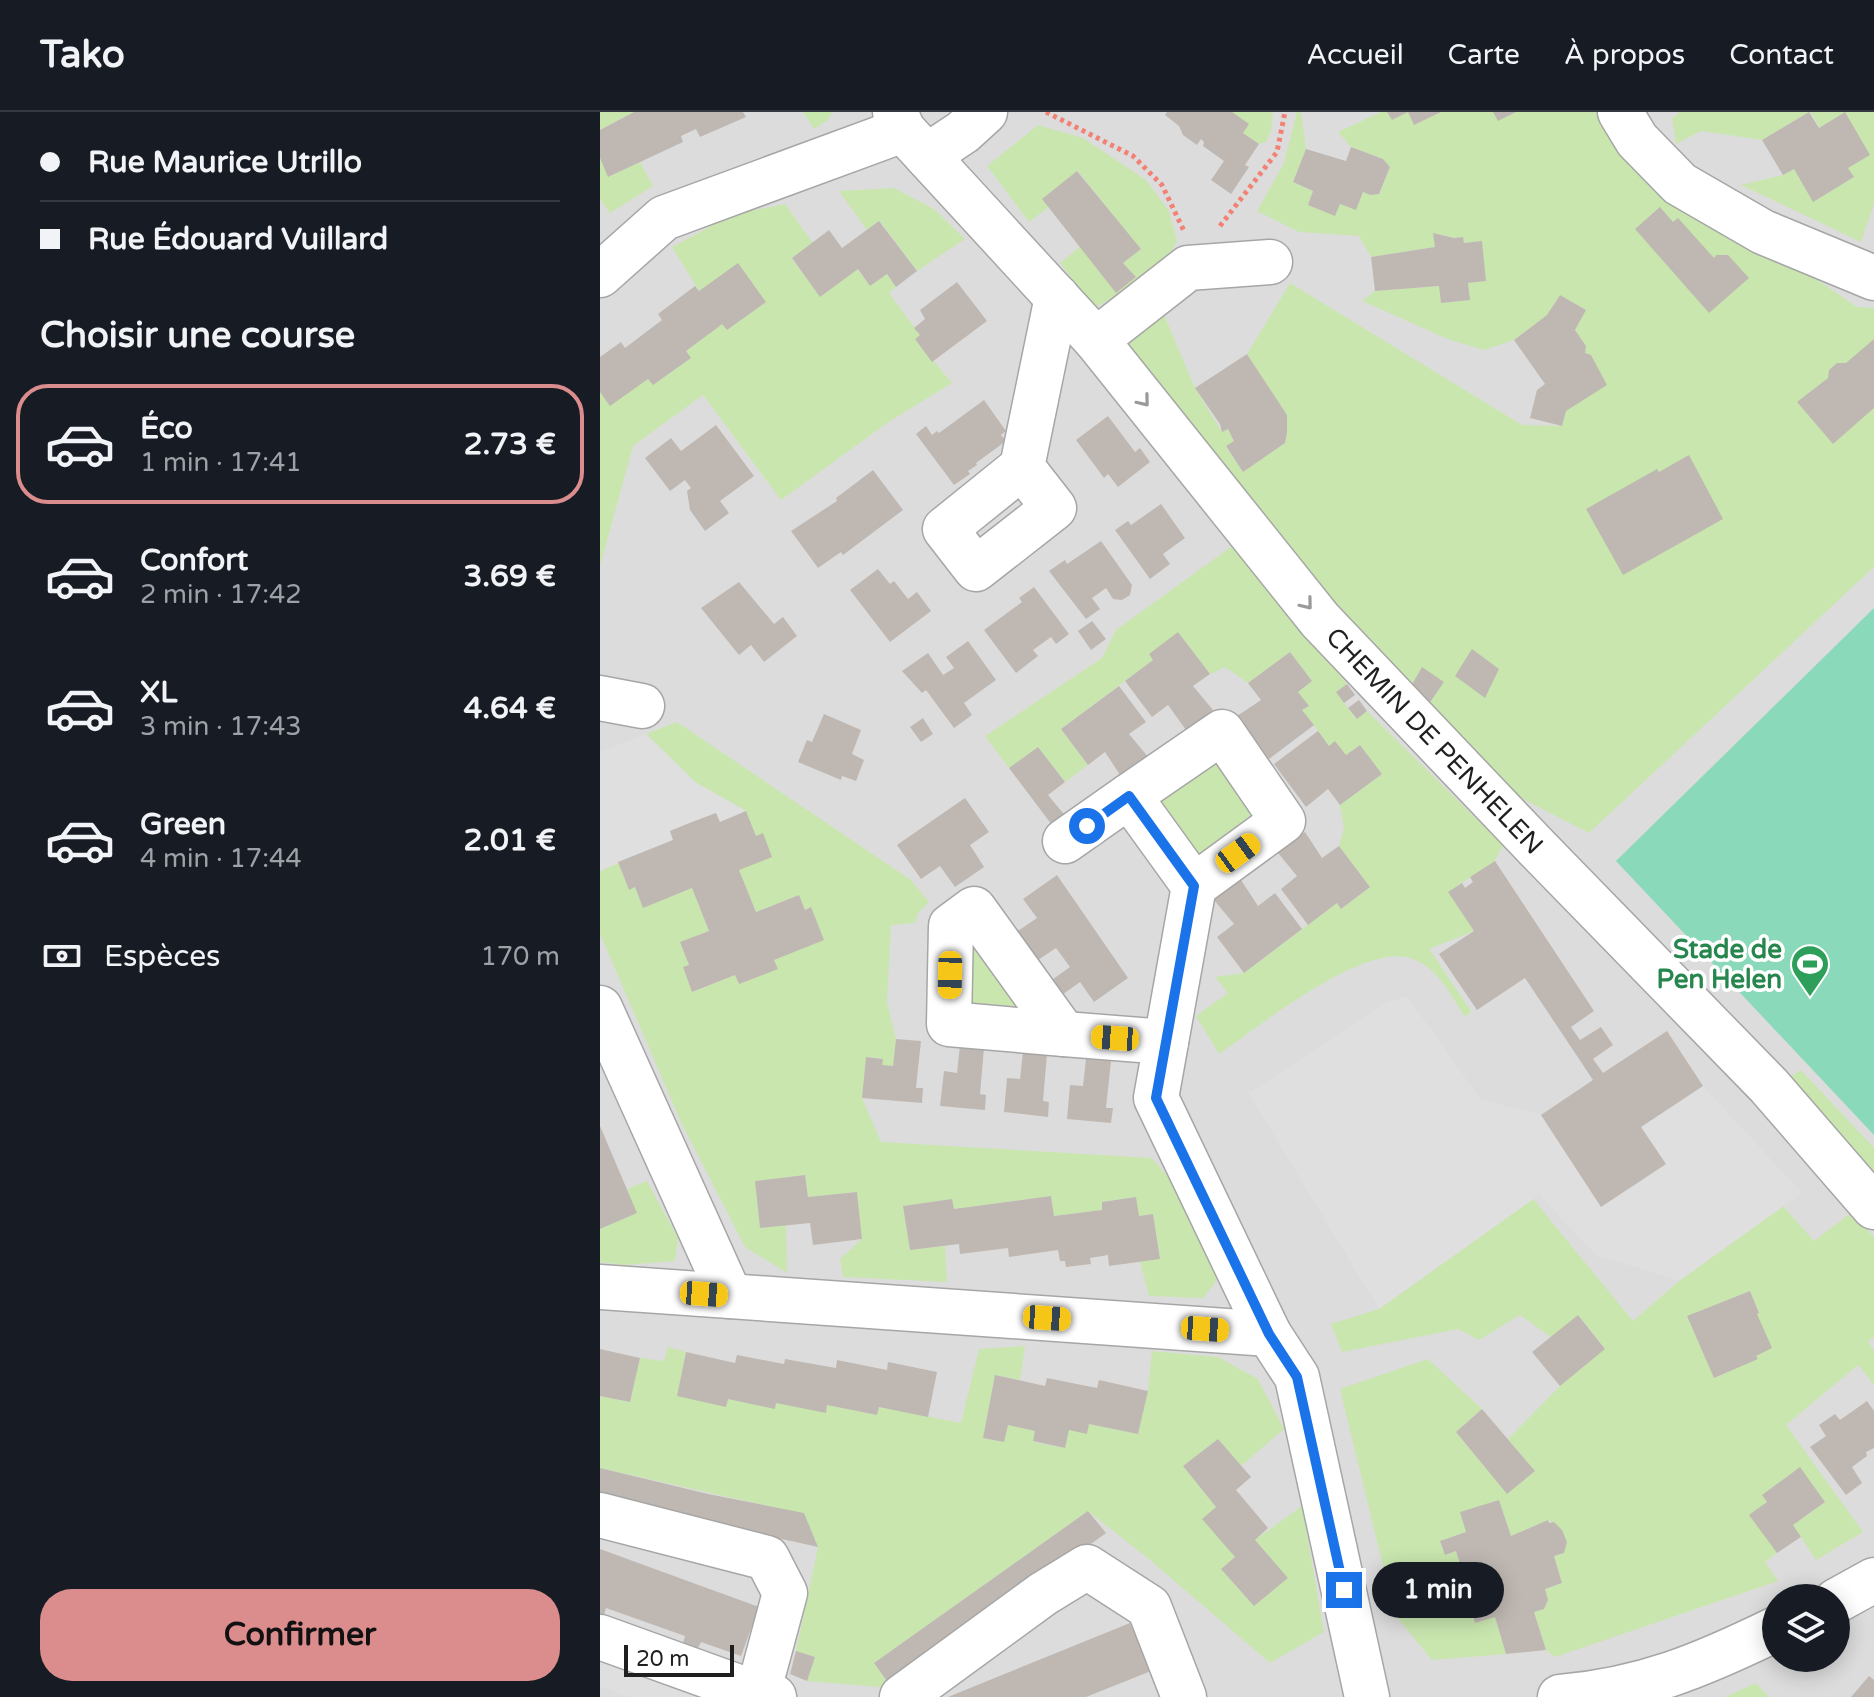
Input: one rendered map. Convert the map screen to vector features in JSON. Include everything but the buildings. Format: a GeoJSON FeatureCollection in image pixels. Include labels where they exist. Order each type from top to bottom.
{"type":"FeatureCollection","features":[{"type":"Feature","properties":{"kind":"street"},"geometry":{"type":"LineString","coordinates":[[600,275],[664,218],[908,132],[963,132],[985,112]]}},
{"type":"Feature","properties":{"kind":"street"},"geometry":{"type":"LineString","coordinates":[[1628,126],[1680,184],[1717,207],[1776,238],[1874,278]]}},
{"type":"Feature","properties":{"kind":"street","name":"CHEMIN DE PENHELEN"},"geometry":{"type":"LineString","coordinates":[[908,132],[1096,340],[1320,620],[1769,1086],[1874,1207]]}},
{"type":"Feature","properties":{"kind":"street"},"geometry":{"type":"LineString","coordinates":[[1096,340],[1188,268],[1270,262]]}},
{"type":"Feature","properties":{"kind":"street"},"geometry":{"type":"LineString","coordinates":[[1022,467],[1057,297]]}},
{"type":"Feature","properties":{"kind":"street"},"geometry":{"type":"LineString","coordinates":[[600,698],[642,706]]}},
{"type":"Feature","properties":{"kind":"street"},"geometry":{"type":"LineString","coordinates":[[1065,841],[1222,732],[1283,821],[1194,886],[1156,1098],[1269,1334],[1297,1377],[1367,1697]]}},
{"type":"Feature","properties":{"kind":"street"},"geometry":{"type":"LineString","coordinates":[[1129,796],[1194,886]]}},
{"type":"Feature","properties":{"kind":"street"},"geometry":{"type":"LineString","coordinates":[[600,1008],[730,1296]]}},
{"type":"Feature","properties":{"kind":"street"},"geometry":{"type":"LineString","coordinates":[[1064,1034],[1166,1042]]}},
{"type":"Feature","properties":{"kind":"street"},"geometry":{"type":"LineString","coordinates":[[600,1287],[1269,1334]]}},
{"type":"Feature","properties":{"kind":"street"},"geometry":{"type":"LineString","coordinates":[[600,1515],[767,1558],[785,1593],[763,1696],[600,1637]]}},
{"type":"Feature","properties":{"kind":"street"},"geometry":{"type":"LineString","coordinates":[[902,1697],[1043,1594],[1087,1567],[1149,1607],[1184,1697]]}},
{"type":"Feature","properties":{"kind":"street"},"geometry":{"type":"LineString","coordinates":[[1850,1593],[1874,1580]]}},
{"type":"Feature","properties":{"kind":"street"},"geometry":{"type":"LineString","coordinates":[[1560,1697],[1592,1694],[1672,1676],[1762,1635]]}},
{"type":"Feature","properties":{"kind":"path"},"geometry":{"type":"LineString","coordinates":[[1046,112],[1133,156],[1162,185],[1184,229],[1188,268]]}},
{"type":"Feature","properties":{"kind":"path"},"geometry":{"type":"LineString","coordinates":[[1188,268],[1277,152],[1285,112]]}},
{"type":"Feature","properties":{"kind":"shaded area"},"geometry":{"type":"Polygon","coordinates":[[[600,112],[1874,112],[1874,1697],[600,1697],[600,112]]]}},
{"type":"Feature","properties":{"kind":"shaded area"},"geometry":{"type":"Polygon","coordinates":[[[646,734],[695,782],[746,811],[720,822],[716,813],[670,831],[673,840],[600,871],[600,752],[646,734]]]}},
{"type":"Feature","properties":{"kind":"shaded area"},"geometry":{"type":"Polygon","coordinates":[[[1407,996],[1481,1100],[1541,1115],[1601,1207],[1665,1165],[1641,1127],[1703,1086],[1802,1193],[1679,1281],[1595,1254],[1539,1195],[1379,1309],[1249,1093],[1388,1002],[1407,996]]]}},
{"type":"Feature","properties":{"kind":"shaded area"},"geometry":{"type":"Polygon","coordinates":[[[600,1653],[718,1697],[629,1697],[600,1686],[600,1653]]]}},
{"type":"Feature","properties":{"kind":"green space"},"geometry":{"type":"Polygon","coordinates":[[[600,112],[634,112],[600,130],[600,112]]]}},
{"type":"Feature","properties":{"kind":"green space"},"geometry":{"type":"Polygon","coordinates":[[[803,112],[832,112],[828,120],[814,129],[803,112]]]}},
{"type":"Feature","properties":{"kind":"green space"},"geometry":{"type":"Polygon","coordinates":[[[1232,112],[1273,112],[1266,142],[1259,144],[1243,133],[1232,112]]]}},
{"type":"Feature","properties":{"kind":"green space"},"geometry":{"type":"Polygon","coordinates":[[[1297,112],[1301,112],[1306,149],[1293,182],[1313,191],[1308,205],[1340,204],[1363,192],[1370,195],[1380,193],[1390,167],[1383,159],[1351,147],[1338,132],[1381,112],[1387,112],[1392,120],[1408,112],[1414,125],[1441,112],[1595,112],[1609,138],[1857,307],[1874,308],[1874,567],[1589,833],[1502,788],[1321,602],[1123,348],[1162,310],[1195,388],[1222,432],[1228,429],[1234,441],[1226,447],[1243,472],[1285,443],[1287,415],[1247,354],[1290,283],[1522,425],[1561,426],[1566,411],[1606,385],[1591,356],[1585,353],[1586,346],[1575,330],[1585,310],[1560,295],[1547,315],[1514,340],[1484,350],[1450,340],[1362,301],[1375,291],[1439,286],[1442,303],[1470,300],[1468,283],[1486,281],[1481,241],[1464,243],[1463,237],[1434,233],[1435,247],[1371,257],[1359,236],[1299,232],[1257,211],[1284,163],[1297,112]]]}},
{"type":"Feature","properties":{"kind":"green space"},"geometry":{"type":"Polygon","coordinates":[[[1680,112],[1809,112],[1762,140],[1701,131],[1676,144],[1672,118],[1680,112]]]}},
{"type":"Feature","properties":{"kind":"green space"},"geometry":{"type":"Polygon","coordinates":[[[1810,112],[1874,112],[1874,204],[1861,242],[1741,185],[1783,175],[1794,169],[1813,201],[1853,178],[1810,112]]]}},
{"type":"Feature","properties":{"kind":"green space"},"geometry":{"type":"Polygon","coordinates":[[[1038,125],[1083,138],[1146,180],[1169,211],[1177,241],[1160,272],[1094,308],[1060,263],[1080,247],[1136,277],[1123,263],[1140,249],[1078,171],[1042,199],[1049,207],[1029,222],[987,166],[1038,125]]]}},
{"type":"Feature","properties":{"kind":"green space"},"geometry":{"type":"Polygon","coordinates":[[[600,158],[609,177],[640,162],[653,186],[610,213],[600,199],[600,158]]]}},
{"type":"Feature","properties":{"kind":"green space"},"geometry":{"type":"Polygon","coordinates":[[[894,188],[934,209],[965,239],[917,271],[880,221],[867,230],[839,191],[894,188]]]}},
{"type":"Feature","properties":{"kind":"green space"},"geometry":{"type":"Polygon","coordinates":[[[785,204],[813,243],[792,259],[820,296],[858,269],[870,286],[887,274],[896,287],[889,293],[920,335],[915,339],[952,383],[890,421],[781,500],[703,395],[633,446],[600,566],[600,392],[648,379],[653,385],[690,358],[686,351],[722,324],[727,330],[766,302],[699,291],[672,247],[732,215],[785,204]]]}},
{"type":"Feature","properties":{"kind":"green space"},"geometry":{"type":"Polygon","coordinates":[[[1235,544],[1347,684],[1336,692],[1356,719],[1367,711],[1503,845],[1495,861],[1448,892],[1474,931],[1429,949],[1471,1011],[1465,1017],[1430,969],[1413,959],[1393,957],[1368,962],[1313,989],[1219,1054],[1196,1016],[1228,993],[1215,977],[1244,973],[1337,903],[1341,909],[1370,887],[1339,846],[1344,828],[1340,805],[1382,774],[1360,745],[1346,755],[1329,746],[1302,710],[1309,706],[1298,692],[1312,681],[1290,652],[1248,683],[1225,667],[1210,674],[1178,632],[1153,660],[1061,729],[1088,765],[1065,782],[1038,747],[1009,768],[985,736],[1102,658],[1116,630],[1235,544]]]}},
{"type":"Feature","properties":{"kind":"green space","name":"Stade de Pen Helen"},"geometry":{"type":"Polygon","coordinates":[[[1874,608],[1874,1135],[1616,861],[1874,608]]]}},
{"type":"Feature","properties":{"kind":"green space"},"geometry":{"type":"Polygon","coordinates":[[[677,722],[911,880],[929,902],[918,913],[915,923],[891,925],[887,1002],[896,1039],[893,1066],[882,1065],[882,1058],[866,1057],[862,1098],[881,1142],[1152,1158],[1187,1200],[1225,1269],[1203,1298],[1149,1296],[1140,1261],[1160,1258],[1153,1214],[1139,1216],[1135,1197],[1102,1202],[1102,1210],[1054,1216],[1051,1196],[954,1209],[952,1199],[904,1206],[910,1250],[945,1246],[947,1282],[843,1277],[840,1259],[862,1239],[857,1192],[808,1197],[805,1175],[756,1181],[760,1228],[786,1225],[787,1273],[745,1247],[681,1122],[600,934],[600,871],[618,862],[629,889],[635,887],[643,907],[692,888],[709,931],[681,942],[689,965],[684,967],[693,992],[735,975],[739,984],[777,969],[774,960],[810,907],[805,910],[799,895],[756,912],[739,870],[756,836],[746,811],[695,782],[646,734],[677,722]]]}},
{"type":"Feature","properties":{"kind":"green space"},"geometry":{"type":"Polygon","coordinates":[[[1216,748],[1263,813],[1199,860],[1148,797],[1216,748]]]}},
{"type":"Feature","properties":{"kind":"green space"},"geometry":{"type":"Polygon","coordinates":[[[966,935],[1015,1003],[1009,1012],[957,1005],[966,935]]]}},
{"type":"Feature","properties":{"kind":"green space"},"geometry":{"type":"Polygon","coordinates":[[[1801,1070],[1874,1148],[1874,1177],[1784,1081],[1801,1070]]]}},
{"type":"Feature","properties":{"kind":"green space"},"geometry":{"type":"Polygon","coordinates":[[[647,1181],[678,1238],[675,1261],[624,1265],[600,1262],[600,1229],[636,1213],[627,1189],[647,1181]]]}},
{"type":"Feature","properties":{"kind":"green space"},"geometry":{"type":"Polygon","coordinates":[[[1533,1199],[1633,1321],[1679,1281],[1783,1206],[1814,1241],[1851,1213],[1874,1237],[1874,1337],[1868,1341],[1874,1351],[1874,1385],[1858,1365],[1786,1425],[1863,1532],[1816,1560],[1793,1525],[1825,1502],[1799,1468],[1762,1495],[1767,1502],[1750,1515],[1777,1553],[1765,1562],[1778,1581],[1555,1657],[1546,1650],[1534,1612],[1544,1609],[1548,1601],[1545,1589],[1562,1583],[1554,1556],[1564,1553],[1564,1536],[1548,1520],[1511,1536],[1499,1500],[1461,1512],[1466,1532],[1440,1541],[1445,1555],[1456,1551],[1475,1623],[1495,1617],[1506,1654],[1432,1660],[1395,1615],[1340,1389],[1428,1359],[1482,1409],[1456,1432],[1507,1494],[1535,1471],[1508,1439],[1560,1386],[1605,1348],[1578,1315],[1551,1337],[1520,1315],[1479,1340],[1458,1329],[1342,1352],[1331,1324],[1379,1309],[1533,1199]],[[1750,1291],[1687,1316],[1715,1378],[1757,1359],[1759,1312],[1750,1291]]]}},
{"type":"Feature","properties":{"kind":"green space"},"geometry":{"type":"Polygon","coordinates":[[[1025,1346],[1020,1380],[995,1375],[983,1438],[1004,1442],[1008,1425],[1035,1431],[1034,1442],[1064,1448],[1069,1430],[1087,1433],[1089,1424],[1138,1434],[1148,1391],[1152,1351],[1218,1357],[1258,1379],[1284,1429],[1241,1466],[1218,1439],[1183,1466],[1216,1507],[1235,1557],[1221,1569],[1254,1606],[1287,1578],[1255,1540],[1302,1506],[1324,1632],[1270,1663],[1088,1511],[874,1663],[892,1688],[807,1681],[815,1657],[796,1651],[818,1547],[804,1514],[600,1468],[600,1396],[630,1402],[640,1358],[664,1361],[668,1347],[686,1352],[677,1396],[728,1399],[775,1408],[776,1403],[826,1412],[827,1405],[877,1415],[879,1407],[961,1423],[979,1349],[1025,1346]]]}},
{"type":"Feature","properties":{"kind":"green space"},"geometry":{"type":"Polygon","coordinates":[[[1756,1683],[1769,1697],[1725,1697],[1756,1683]]]}},
{"type":"Feature","properties":{"kind":"place","name":"Stade de Pen Helen"},"geometry":{"type":"Point","coordinates":[1810,998]}},
{"type":"Feature","properties":{"kind":"route"},"geometry":{"type":"LineString","coordinates":[[1087,826],[1129,796],[1194,886],[1156,1098],[1269,1334],[1297,1377],[1344,1590]]}}]}
